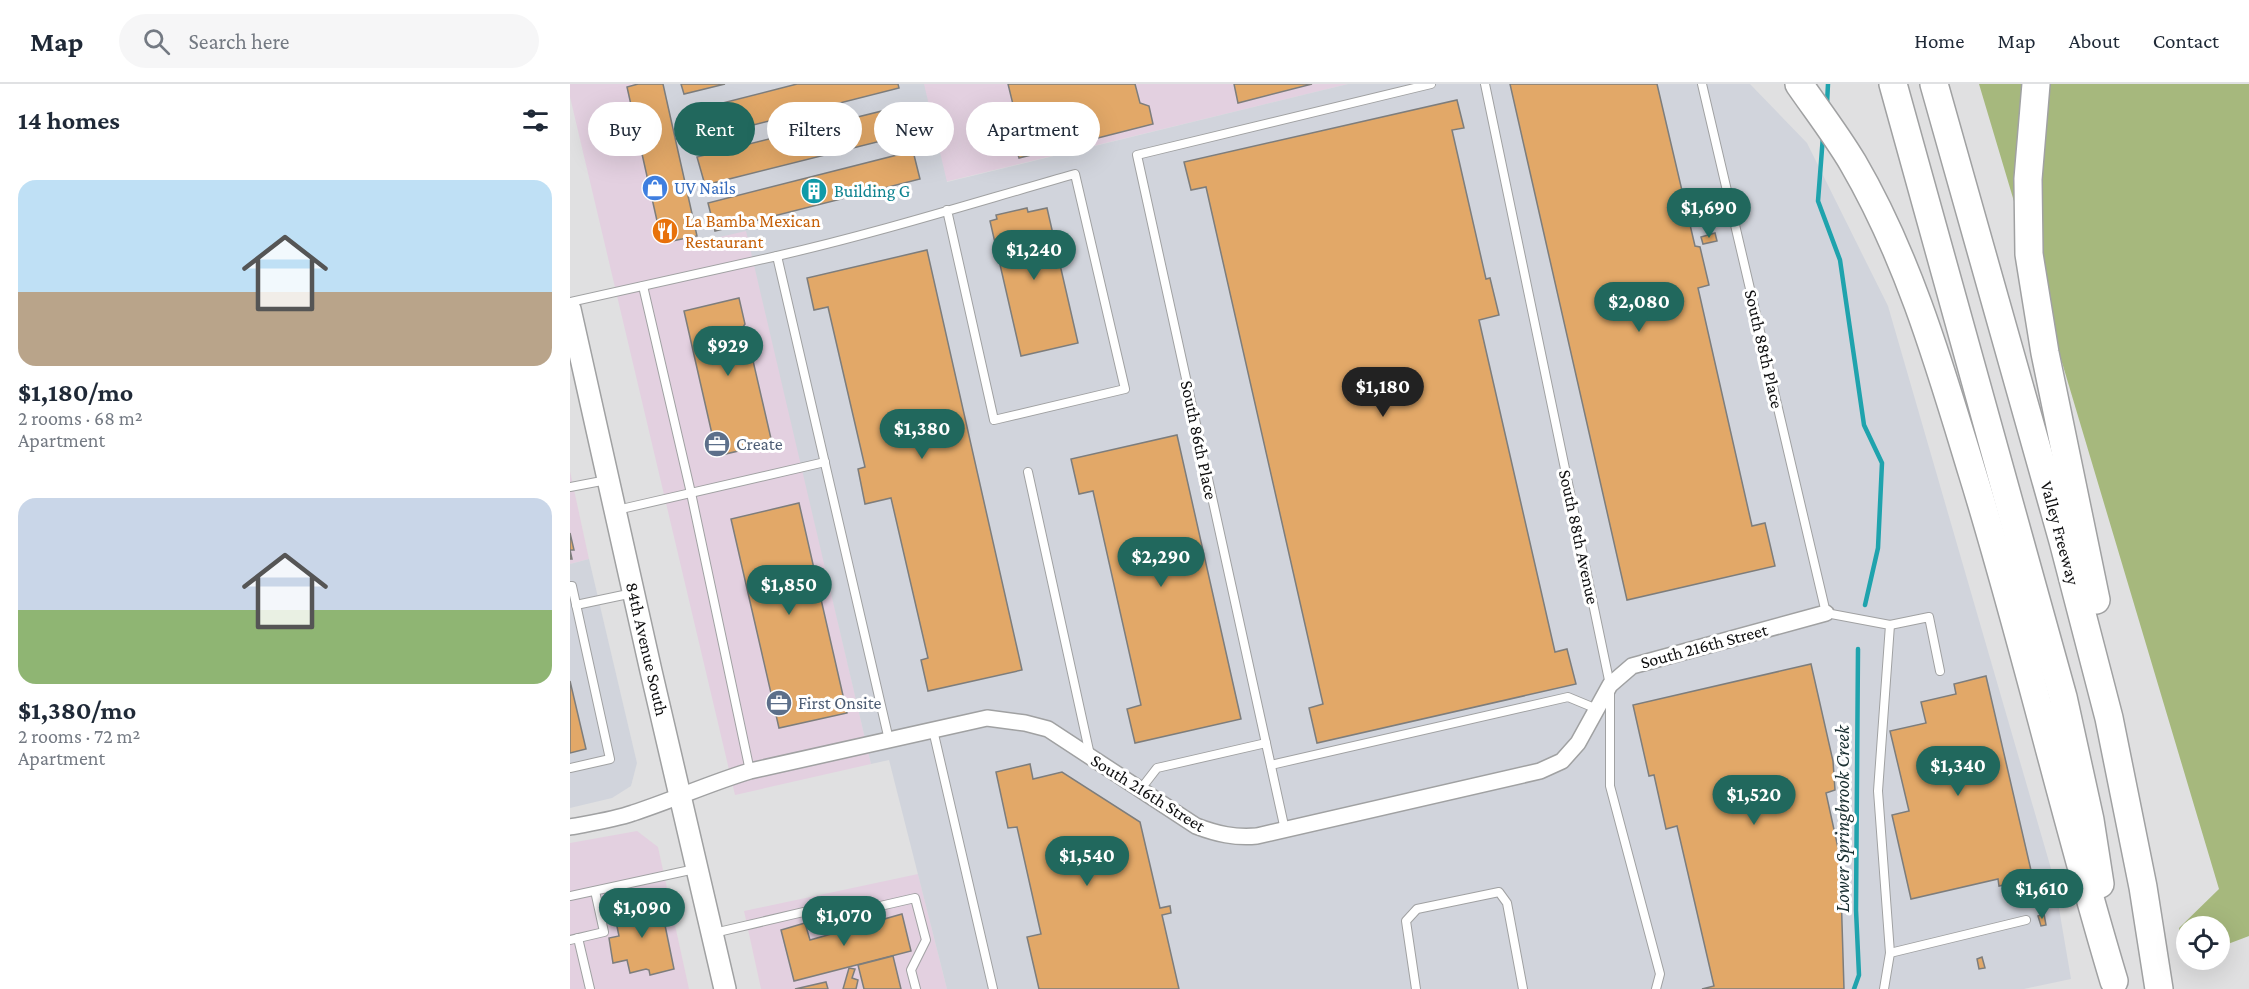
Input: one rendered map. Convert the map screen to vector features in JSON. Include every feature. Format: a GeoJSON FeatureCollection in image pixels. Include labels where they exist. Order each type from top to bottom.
{"type":"FeatureCollection","features":[{"type":"Feature","properties":{"kind":"highway"},"geometry":{"type":"LineString","coordinates":[[1799,84],[1853,163],[1894,246],[1942,373],[2012,606],[2081,872],[2115,985]]}},
{"type":"Feature","properties":{"kind":"highway"},"geometry":{"type":"LineString","coordinates":[[1893,84],[2063,697],[2090,820],[2115,985]]}},
{"type":"Feature","properties":{"kind":"highway","name":"Valley Freeway"},"geometry":{"type":"LineString","coordinates":[[1934,84],[2063,541],[2109,718],[2143,887],[2159,989]]}},
{"type":"Feature","properties":{"kind":"highway"},"geometry":{"type":"LineString","coordinates":[[2036,84],[2028,179],[2029,254],[2045,353],[2097,605],[2109,718]]}},
{"type":"Feature","properties":{"kind":"main road","name":"84th Avenue South"},"geometry":{"type":"LineString","coordinates":[[570,309],[574,345],[609,479],[725,989]]}},
{"type":"Feature","properties":{"kind":"street","name":"South 216th Street"},"geometry":{"type":"LineString","coordinates":[[570,827],[630,814],[750,771],[987,718],[1025,723],[1048,729],[1196,826],[1219,834],[1238,837],[1285,830],[1540,771],[1562,761],[1573,749],[1610,685],[1632,666],[1826,614]]}},
{"type":"Feature","properties":{"kind":"lane","name":"South 86th Place"},"geometry":{"type":"LineString","coordinates":[[1285,830],[1137,155],[1431,84]]}},
{"type":"Feature","properties":{"kind":"lane","name":"South 88th Avenue"},"geometry":{"type":"LineString","coordinates":[[1485,84],[1610,685],[1610,786],[1660,974],[1656,989]]}},
{"type":"Feature","properties":{"kind":"lane","name":"South 88th Place"},"geometry":{"type":"LineString","coordinates":[[1702,84],[1826,614]]}},
{"type":"Feature","properties":{"kind":"lane"},"geometry":{"type":"LineString","coordinates":[[570,302],[777,256],[920,219],[947,210],[1075,174],[1125,389],[994,420],[947,210]]}},
{"type":"Feature","properties":{"kind":"lane"},"geometry":{"type":"LineString","coordinates":[[777,256],[889,740]]}},
{"type":"Feature","properties":{"kind":"lane"},"geometry":{"type":"LineString","coordinates":[[643,286],[691,494],[750,771]]}},
{"type":"Feature","properties":{"kind":"lane"},"geometry":{"type":"LineString","coordinates":[[616,511],[825,462]]}},
{"type":"Feature","properties":{"kind":"lane"},"geometry":{"type":"LineString","coordinates":[[1028,472],[1090,757]]}},
{"type":"Feature","properties":{"kind":"lane"},"geometry":{"type":"LineString","coordinates":[[570,487],[609,479]]}},
{"type":"Feature","properties":{"kind":"lane"},"geometry":{"type":"LineString","coordinates":[[570,586],[572,586],[610,759],[570,768]]}},
{"type":"Feature","properties":{"kind":"lane"},"geometry":{"type":"LineString","coordinates":[[576,605],[634,592]]}},
{"type":"Feature","properties":{"kind":"lane"},"geometry":{"type":"LineString","coordinates":[[1826,614],[1890,625],[1929,617],[1940,671]]}},
{"type":"Feature","properties":{"kind":"lane"},"geometry":{"type":"LineString","coordinates":[[1884,989],[1890,953],[1878,791],[1890,625]]}},
{"type":"Feature","properties":{"kind":"lane"},"geometry":{"type":"LineString","coordinates":[[1271,765],[1568,697],[1597,709]]}},
{"type":"Feature","properties":{"kind":"lane"},"geometry":{"type":"LineString","coordinates":[[933,730],[993,989]]}},
{"type":"Feature","properties":{"kind":"lane"},"geometry":{"type":"LineString","coordinates":[[1140,790],[1157,768],[1266,743]]}},
{"type":"Feature","properties":{"kind":"lane"},"geometry":{"type":"LineString","coordinates":[[570,896],[698,869]]}},
{"type":"Feature","properties":{"kind":"lane"},"geometry":{"type":"LineString","coordinates":[[590,989],[574,939],[604,932],[595,891]]}},
{"type":"Feature","properties":{"kind":"lane"},"geometry":{"type":"LineString","coordinates":[[1416,989],[1406,921],[1417,909],[1499,892],[1507,903],[1523,989]]}},
{"type":"Feature","properties":{"kind":"lane"},"geometry":{"type":"LineString","coordinates":[[712,933],[812,910],[815,921],[915,898],[926,940],[911,970],[916,989]]}},
{"type":"Feature","properties":{"kind":"lane"},"geometry":{"type":"LineString","coordinates":[[1890,953],[2026,920]]}},
{"type":"Feature","properties":{"kind":"shaded area"},"geometry":{"type":"Polygon","coordinates":[[[570,84],[1348,84],[1100,144],[1100,102],[966,102],[966,156],[1052,156],[747,230],[871,764],[735,795],[570,97],[570,84]]]}},
{"type":"Feature","properties":{"kind":"shaded area"},"geometry":{"type":"Polygon","coordinates":[[[660,84],[924,84],[928,102],[874,102],[874,156],[941,156],[947,182],[1053,156],[1100,156],[1100,145],[1348,84],[1750,84],[1807,143],[1888,306],[2054,879],[2071,979],[2024,989],[947,989],[889,760],[871,764],[746,231],[698,242],[677,156],[755,156],[755,102],[674,102],[674,142],[660,84]]]}},
{"type":"Feature","properties":{"kind":"shaded area"},"geometry":{"type":"Polygon","coordinates":[[[570,471],[589,559],[570,564],[570,471]]]}},
{"type":"Feature","properties":{"kind":"shaded area"},"geometry":{"type":"Polygon","coordinates":[[[589,559],[637,763],[631,786],[612,798],[570,808],[570,564],[589,559]]]}},
{"type":"Feature","properties":{"kind":"shaded area"},"geometry":{"type":"Polygon","coordinates":[[[637,831],[658,847],[689,989],[570,989],[570,843],[637,831]]]}},
{"type":"Feature","properties":{"kind":"shaded area"},"geometry":{"type":"Polygon","coordinates":[[[918,874],[947,989],[761,989],[744,911],[918,874]]]}},
{"type":"Feature","properties":{"kind":"green space"},"geometry":{"type":"Polygon","coordinates":[[[1979,84],[2249,84],[2249,936],[2230,943],[2230,916],[2191,916],[2219,889],[1979,84]]]}},
{"type":"Feature","properties":{"kind":"building"},"geometry":{"type":"Polygon","coordinates":[[[638,84],[663,84],[674,133],[674,156],[679,156],[697,236],[662,243],[642,156],[662,156],[662,102],[630,102],[627,87],[638,84]]]}},
{"type":"Feature","properties":{"kind":"building"},"geometry":{"type":"Polygon","coordinates":[[[681,84],[725,84],[684,94],[681,84]]]}},
{"type":"Feature","properties":{"kind":"building"},"geometry":{"type":"Polygon","coordinates":[[[797,84],[898,84],[899,88],[844,102],[767,102],[767,121],[755,125],[755,102],[726,102],[797,84]]]}},
{"type":"Feature","properties":{"kind":"building"},"geometry":{"type":"Polygon","coordinates":[[[1008,84],[1135,84],[1140,103],[1149,106],[1153,124],[1100,137],[1100,102],[1012,102],[1008,84]]]}},
{"type":"Feature","properties":{"kind":"building"},"geometry":{"type":"Polygon","coordinates":[[[1234,84],[1312,84],[1238,103],[1234,84]]]}},
{"type":"Feature","properties":{"kind":"building"},"geometry":{"type":"Polygon","coordinates":[[[1510,84],[1657,84],[1695,246],[1700,247],[1709,285],[1698,288],[1752,526],[1765,523],[1775,566],[1627,600],[1510,84]]]}},
{"type":"Feature","properties":{"kind":"building"},"geometry":{"type":"Polygon","coordinates":[[[1457,100],[1464,128],[1452,130],[1486,279],[1490,278],[1499,315],[1479,320],[1555,652],[1567,649],[1576,684],[1317,743],[1309,708],[1323,704],[1206,187],[1191,190],[1184,162],[1457,100]]]}},
{"type":"Feature","properties":{"kind":"building"},"geometry":{"type":"Polygon","coordinates":[[[874,113],[874,143],[862,146],[862,116],[874,113]]]}},
{"type":"Feature","properties":{"kind":"building"},"geometry":{"type":"Polygon","coordinates":[[[767,140],[767,156],[821,156],[705,185],[697,157],[755,156],[755,143],[767,140]]]}},
{"type":"Feature","properties":{"kind":"building","name":"Building G"},"geometry":{"type":"Polygon","coordinates":[[[893,156],[914,156],[920,179],[715,231],[708,203],[893,156]]]}},
{"type":"Feature","properties":{"kind":"building"},"geometry":{"type":"Polygon","coordinates":[[[1027,208],[1028,212],[1047,208],[1078,343],[1021,356],[990,221],[997,219],[996,215],[1027,208]]]}},
{"type":"Feature","properties":{"kind":"building"},"geometry":{"type":"Polygon","coordinates":[[[1715,233],[1717,241],[1703,244],[1701,237],[1715,233]]]}},
{"type":"Feature","properties":{"kind":"building"},"geometry":{"type":"Polygon","coordinates":[[[927,250],[1022,670],[928,691],[921,660],[928,658],[891,498],[865,504],[858,469],[865,467],[828,307],[814,310],[807,278],[927,250]]]}},
{"type":"Feature","properties":{"kind":"building"},"geometry":{"type":"Polygon","coordinates":[[[739,298],[745,324],[739,333],[748,339],[772,443],[717,456],[684,311],[739,298]]]}},
{"type":"Feature","properties":{"kind":"building"},"geometry":{"type":"Polygon","coordinates":[[[1177,435],[1241,719],[1135,743],[1127,709],[1141,705],[1093,491],[1079,494],[1071,459],[1177,435]]]}},
{"type":"Feature","properties":{"kind":"building"},"geometry":{"type":"Polygon","coordinates":[[[799,503],[847,713],[779,728],[731,519],[799,503]]]}},
{"type":"Feature","properties":{"kind":"building"},"geometry":{"type":"Polygon","coordinates":[[[570,533],[574,550],[570,550],[570,533]]]}},
{"type":"Feature","properties":{"kind":"building"},"geometry":{"type":"Polygon","coordinates":[[[1811,664],[1833,761],[1835,790],[1826,793],[1840,857],[1844,989],[1702,989],[1714,986],[1677,826],[1666,829],[1654,775],[1649,776],[1633,705],[1811,664]]]}},
{"type":"Feature","properties":{"kind":"building"},"geometry":{"type":"Polygon","coordinates":[[[1986,676],[2033,879],[1999,886],[1998,879],[1911,899],[1892,815],[1909,811],[1890,731],[1926,723],[1921,702],[1956,694],[1954,684],[1986,676]]]}},
{"type":"Feature","properties":{"kind":"building"},"geometry":{"type":"Polygon","coordinates":[[[570,681],[586,749],[570,753],[570,681]]]}},
{"type":"Feature","properties":{"kind":"building"},"geometry":{"type":"Polygon","coordinates":[[[1030,764],[1033,779],[1062,772],[1140,822],[1160,908],[1170,906],[1171,913],[1162,915],[1179,989],[1039,989],[1027,937],[1041,934],[1017,827],[1008,828],[996,772],[1030,764]]]}},
{"type":"Feature","properties":{"kind":"building"},"geometry":{"type":"Polygon","coordinates":[[[646,900],[647,904],[660,901],[674,969],[650,975],[649,970],[646,969],[630,973],[627,960],[613,963],[609,938],[619,936],[614,912],[627,910],[625,905],[646,900]]]}},
{"type":"Feature","properties":{"kind":"building"},"geometry":{"type":"Polygon","coordinates":[[[902,914],[911,951],[794,981],[781,930],[805,923],[810,940],[902,914]]]}},
{"type":"Feature","properties":{"kind":"building"},"geometry":{"type":"Polygon","coordinates":[[[2044,914],[2046,925],[2041,926],[2038,916],[2044,914]]]}},
{"type":"Feature","properties":{"kind":"building"},"geometry":{"type":"Polygon","coordinates":[[[893,956],[901,989],[864,989],[858,965],[893,956]]]}},
{"type":"Feature","properties":{"kind":"building"},"geometry":{"type":"Polygon","coordinates":[[[1982,957],[1985,968],[1979,969],[1977,959],[1982,957]]]}},
{"type":"Feature","properties":{"kind":"building"},"geometry":{"type":"Polygon","coordinates":[[[849,968],[855,969],[852,978],[858,980],[856,989],[843,989],[849,968]]]}},
{"type":"Feature","properties":{"kind":"building"},"geometry":{"type":"Polygon","coordinates":[[[826,982],[828,989],[795,989],[826,982]]]}},
{"type":"Feature","properties":{"kind":"waterway","name":"Lower Springbrook Creek"},"geometry":{"type":"LineString","coordinates":[[1827,104],[1828,84]]}},
{"type":"Feature","properties":{"kind":"waterway","name":"Lower Springbrook Creek"},"geometry":{"type":"LineString","coordinates":[[1823,136],[1818,201],[1840,260],[1864,425],[1882,463],[1878,548],[1865,605]]}},
{"type":"Feature","properties":{"kind":"waterway","name":"Lower Springbrook Creek"},"geometry":{"type":"LineString","coordinates":[[1854,989],[1859,975],[1856,910],[1858,649]]}},
{"type":"Feature","properties":{"kind":"place","name":"UV Nails"},"geometry":{"type":"Point","coordinates":[655,188]}},
{"type":"Feature","properties":{"kind":"place","name":"Building G"},"geometry":{"type":"Point","coordinates":[814,191]}},
{"type":"Feature","properties":{"kind":"place","name":"La Bamba Mexican Restaurant"},"geometry":{"type":"Point","coordinates":[665,231]}},
{"type":"Feature","properties":{"kind":"place","name":"Create"},"geometry":{"type":"Point","coordinates":[717,444]}},
{"type":"Feature","properties":{"kind":"place","name":"First Onsite"},"geometry":{"type":"Point","coordinates":[779,703]}}]}
